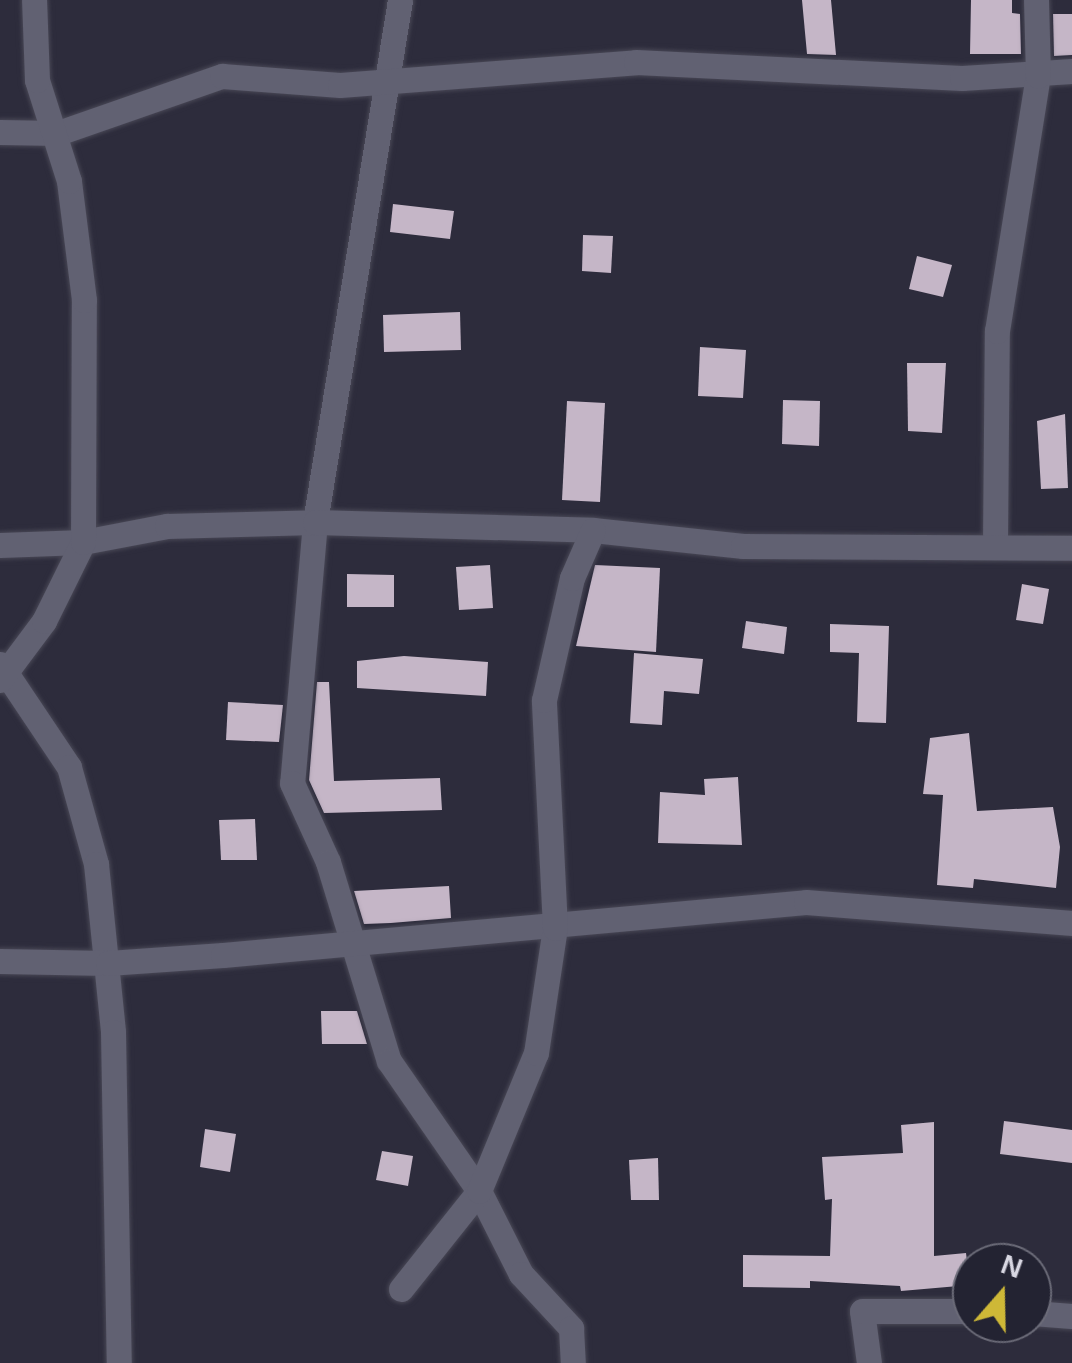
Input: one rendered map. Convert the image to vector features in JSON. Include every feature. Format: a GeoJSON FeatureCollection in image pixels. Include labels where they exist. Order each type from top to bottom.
{"type":"FeatureCollection","features":[{"type":"Feature","properties":{"kind":"street"},"geometry":{"type":"LineString","coordinates":[[34,0],[36,80],[58,133],[84,300],[83,542],[44,620],[2,672],[69,767],[96,864],[108,963],[118,1363]]}},
{"type":"Feature","properties":{"kind":"street"},"geometry":{"type":"LineString","coordinates":[[400,0],[392,78],[314,522],[292,783],[328,862],[390,1061],[479,1192],[521,1274],[571,1328],[573,1363]]}},
{"type":"Feature","properties":{"kind":"street"},"geometry":{"type":"LineString","coordinates":[[995,543],[997,331],[1038,76],[1036,0]]}},
{"type":"Feature","properties":{"kind":"street"},"geometry":{"type":"LineString","coordinates":[[0,132],[58,133],[222,76],[340,85],[636,62],[1038,76],[1072,71]]}},
{"type":"Feature","properties":{"kind":"street"},"geometry":{"type":"LineString","coordinates":[[0,545],[83,542],[167,526],[314,522],[592,530],[743,546],[995,543],[1072,548]]}},
{"type":"Feature","properties":{"kind":"street"},"geometry":{"type":"LineString","coordinates":[[401,1289],[479,1192],[536,1054],[555,928],[544,700],[572,578],[592,530]]}},
{"type":"Feature","properties":{"kind":"street"},"geometry":{"type":"LineString","coordinates":[[0,961],[108,963],[555,928],[806,902],[1072,923]]}},
{"type":"Feature","properties":{"kind":"street"},"geometry":{"type":"LineString","coordinates":[[869,1363],[862,1311],[952,1311]]}},
{"type":"Feature","properties":{"kind":"building"},"geometry":{"type":"Polygon","coordinates":[[[802,0],[831,0],[836,55],[807,54],[802,0]]]}},
{"type":"Feature","properties":{"kind":"building"},"geometry":{"type":"Polygon","coordinates":[[[971,0],[1012,0],[1012,13],[1020,14],[1021,54],[970,54],[971,0]]]}},
{"type":"Feature","properties":{"kind":"building"},"geometry":{"type":"Polygon","coordinates":[[[1053,14],[1072,14],[1072,55],[1054,56],[1053,14]]]}},
{"type":"Feature","properties":{"kind":"building"},"geometry":{"type":"Polygon","coordinates":[[[393,204],[454,211],[450,239],[390,232],[393,204]]]}},
{"type":"Feature","properties":{"kind":"building"},"geometry":{"type":"Polygon","coordinates":[[[583,235],[613,236],[611,273],[582,271],[583,235]]]}},
{"type":"Feature","properties":{"kind":"building"},"geometry":{"type":"Polygon","coordinates":[[[917,256],[952,265],[943,297],[909,289],[917,256]]]}},
{"type":"Feature","properties":{"kind":"building"},"geometry":{"type":"Polygon","coordinates":[[[460,312],[461,350],[384,352],[383,315],[460,312]]]}},
{"type":"Feature","properties":{"kind":"building"},"geometry":{"type":"Polygon","coordinates":[[[700,347],[746,350],[743,398],[698,396],[700,347]]]}},
{"type":"Feature","properties":{"kind":"building"},"geometry":{"type":"Polygon","coordinates":[[[907,363],[946,363],[942,433],[908,431],[907,363]]]}},
{"type":"Feature","properties":{"kind":"building"},"geometry":{"type":"Polygon","coordinates":[[[783,400],[820,401],[819,446],[782,444],[783,400]]]}},
{"type":"Feature","properties":{"kind":"building"},"geometry":{"type":"Polygon","coordinates":[[[567,401],[605,403],[600,502],[562,500],[567,401]]]}},
{"type":"Feature","properties":{"kind":"building"},"geometry":{"type":"Polygon","coordinates":[[[1065,414],[1068,488],[1041,489],[1037,421],[1065,414]]]}},
{"type":"Feature","properties":{"kind":"building"},"geometry":{"type":"Polygon","coordinates":[[[490,565],[493,608],[459,610],[456,567],[490,565]]]}},
{"type":"Feature","properties":{"kind":"building"},"geometry":{"type":"Polygon","coordinates":[[[595,565],[660,568],[656,652],[576,646],[595,565]]]}},
{"type":"Feature","properties":{"kind":"building"},"geometry":{"type":"Polygon","coordinates":[[[347,574],[394,575],[394,607],[347,607],[347,574]]]}},
{"type":"Feature","properties":{"kind":"building"},"geometry":{"type":"Polygon","coordinates":[[[1022,584],[1049,589],[1043,624],[1016,620],[1022,584]]]}},
{"type":"Feature","properties":{"kind":"building"},"geometry":{"type":"Polygon","coordinates":[[[746,621],[787,627],[784,654],[742,648],[746,621]]]}},
{"type":"Feature","properties":{"kind":"building"},"geometry":{"type":"Polygon","coordinates":[[[830,624],[889,626],[886,723],[857,722],[859,653],[830,652],[830,624]]]}},
{"type":"Feature","properties":{"kind":"building"},"geometry":{"type":"Polygon","coordinates":[[[634,653],[703,659],[699,694],[664,691],[662,725],[630,723],[634,653]]]}},
{"type":"Feature","properties":{"kind":"building"},"geometry":{"type":"Polygon","coordinates":[[[404,656],[488,662],[486,696],[357,688],[357,661],[404,656]]]}},
{"type":"Feature","properties":{"kind":"building"},"geometry":{"type":"Polygon","coordinates":[[[317,682],[329,682],[334,781],[440,778],[442,810],[324,813],[309,780],[317,682]]]}},
{"type":"Feature","properties":{"kind":"building"},"geometry":{"type":"Polygon","coordinates":[[[228,702],[283,705],[279,742],[226,740],[228,702]]]}},
{"type":"Feature","properties":{"kind":"building"},"geometry":{"type":"Polygon","coordinates":[[[969,733],[977,811],[1053,807],[1060,847],[1056,888],[974,879],[973,888],[937,885],[943,795],[923,794],[930,738],[969,733]]]}},
{"type":"Feature","properties":{"kind":"building"},"geometry":{"type":"Polygon","coordinates":[[[738,777],[742,845],[658,843],[660,792],[705,795],[704,779],[738,777]]]}},
{"type":"Feature","properties":{"kind":"building"},"geometry":{"type":"Polygon","coordinates":[[[255,819],[257,860],[221,860],[219,820],[255,819]]]}},
{"type":"Feature","properties":{"kind":"building"},"geometry":{"type":"Polygon","coordinates":[[[449,886],[451,918],[391,923],[364,924],[354,891],[449,886]]]}},
{"type":"Feature","properties":{"kind":"building"},"geometry":{"type":"Polygon","coordinates":[[[321,1011],[357,1011],[367,1044],[322,1044],[321,1011]]]}},
{"type":"Feature","properties":{"kind":"building"},"geometry":{"type":"Polygon","coordinates":[[[1004,1121],[1072,1130],[1072,1163],[1000,1154],[1004,1121]]]}},
{"type":"Feature","properties":{"kind":"building"},"geometry":{"type":"Polygon","coordinates":[[[934,1122],[934,1256],[952,1254],[952,1287],[901,1291],[900,1286],[810,1281],[810,1288],[743,1287],[743,1255],[830,1256],[832,1199],[825,1200],[822,1157],[903,1153],[901,1125],[934,1122]]]}},
{"type":"Feature","properties":{"kind":"building"},"geometry":{"type":"Polygon","coordinates":[[[205,1129],[236,1134],[230,1172],[200,1167],[205,1129]]]}},
{"type":"Feature","properties":{"kind":"building"},"geometry":{"type":"Polygon","coordinates":[[[382,1151],[413,1156],[408,1186],[376,1180],[382,1151]]]}},
{"type":"Feature","properties":{"kind":"building"},"geometry":{"type":"Polygon","coordinates":[[[658,1158],[659,1200],[631,1200],[629,1160],[658,1158]]]}}]}
